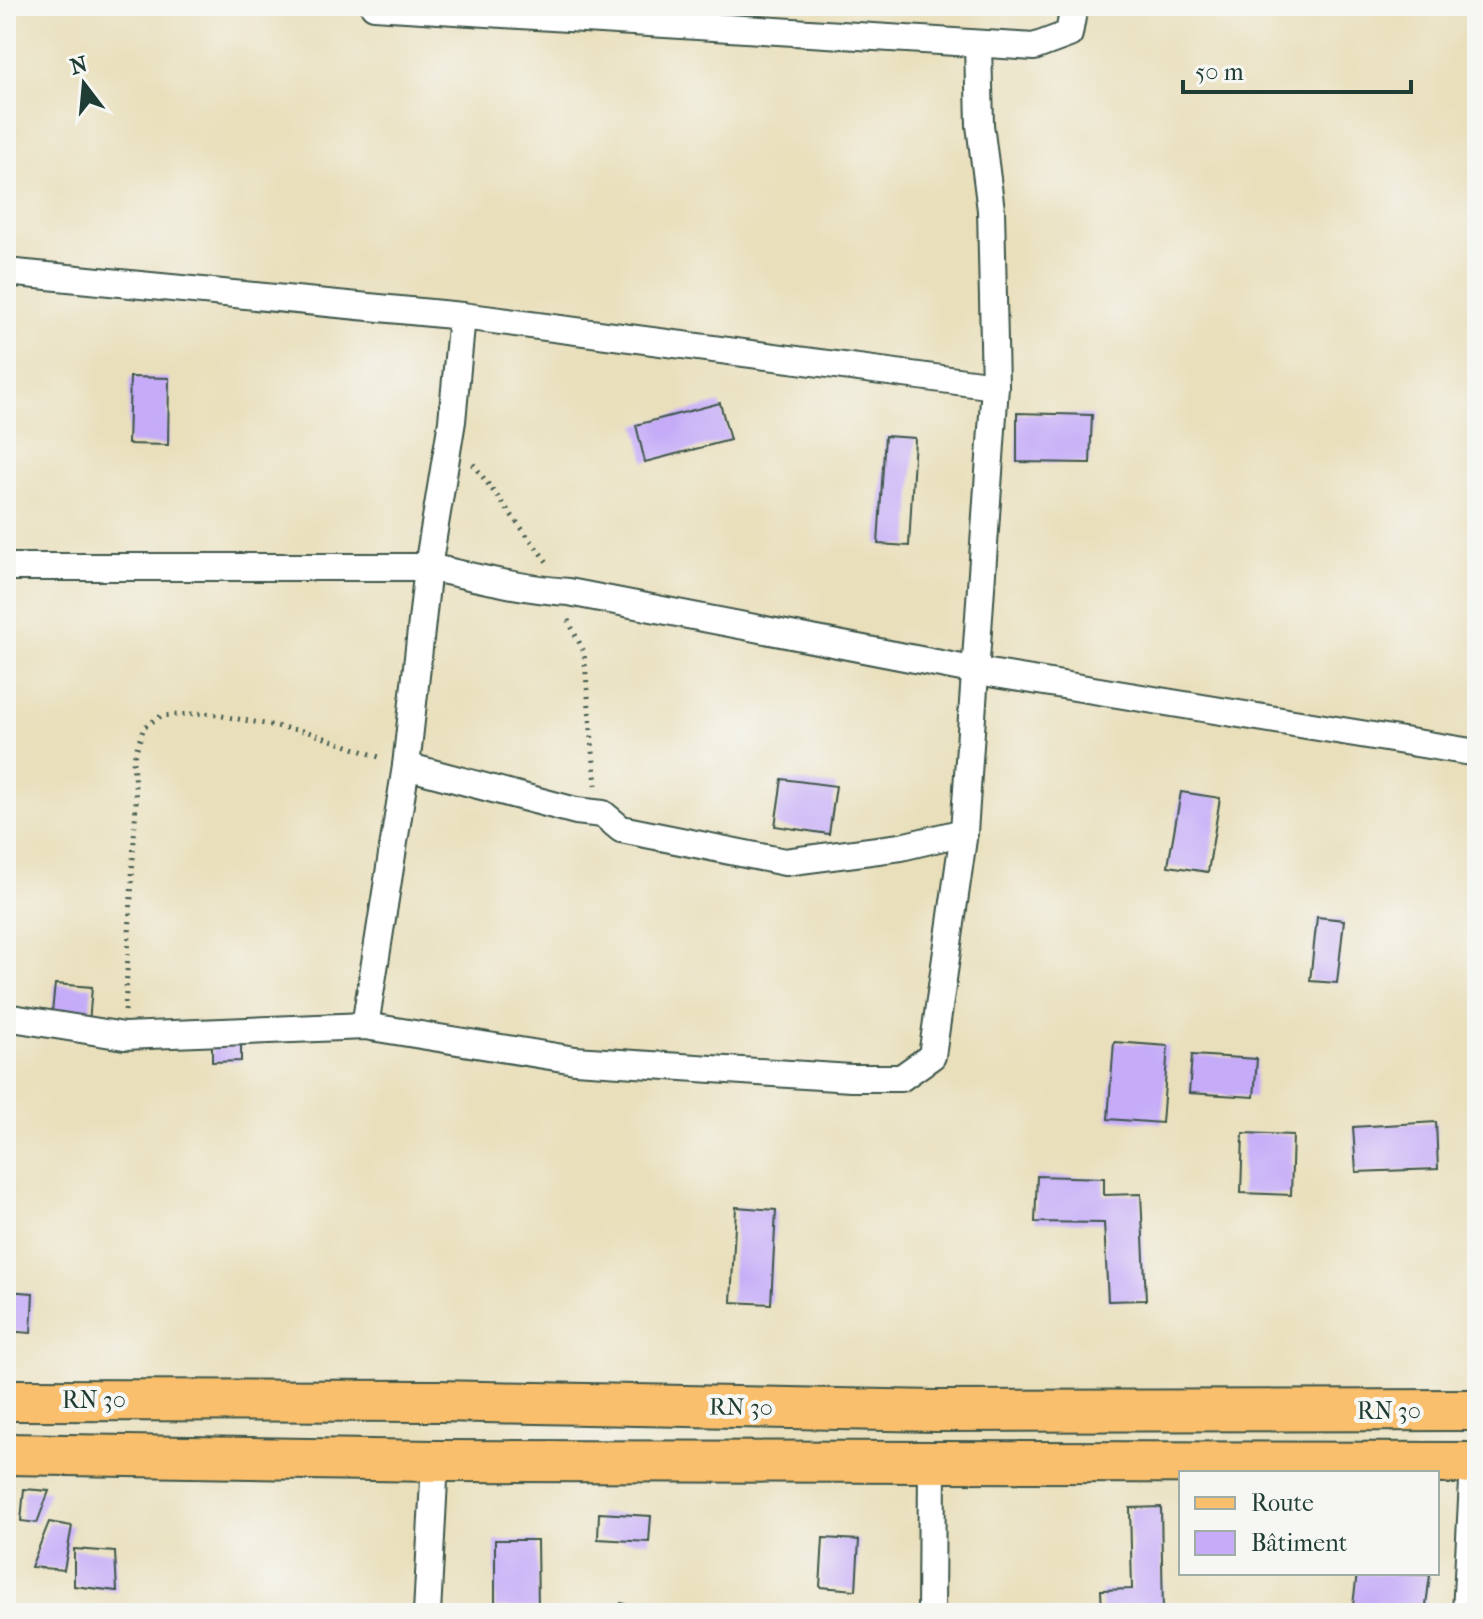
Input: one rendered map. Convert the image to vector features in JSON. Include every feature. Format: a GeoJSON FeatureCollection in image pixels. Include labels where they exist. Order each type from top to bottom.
{"type":"FeatureCollection","features":[{"type":"Feature","properties":{"kind":"main road","name":"RN 30"},"geometry":{"type":"LineString","coordinates":[[6,1400],[437,1401],[936,1411],[1477,1410]]}},
{"type":"Feature","properties":{"kind":"main road"},"geometry":{"type":"LineString","coordinates":[[6,1454],[435,1461],[1476,1463]]}},
{"type":"Feature","properties":{"kind":"street"},"geometry":{"type":"LineString","coordinates":[[374,6],[526,10],[1034,47],[1069,34],[1074,6]]}},
{"type":"Feature","properties":{"kind":"street"},"geometry":{"type":"LineString","coordinates":[[6,1017],[124,1036],[365,1026],[575,1060],[901,1078],[932,1056],[964,832],[995,386],[991,210],[980,125],[978,45]]}},
{"type":"Feature","properties":{"kind":"street"},"geometry":{"type":"LineString","coordinates":[[6,272],[462,316],[995,386]]}},
{"type":"Feature","properties":{"kind":"street"},"geometry":{"type":"LineString","coordinates":[[365,1026],[406,766],[428,567],[452,421],[462,316]]}},
{"type":"Feature","properties":{"kind":"street"},"geometry":{"type":"LineString","coordinates":[[6,567],[428,567],[481,576],[523,589],[569,592],[977,671],[1477,753]]}},
{"type":"Feature","properties":{"kind":"street"},"geometry":{"type":"LineString","coordinates":[[406,766],[576,811],[603,814],[621,829],[785,862],[901,847],[964,832]]}},
{"type":"Feature","properties":{"kind":"street"},"geometry":{"type":"LineString","coordinates":[[427,1613],[435,1461]]}},
{"type":"Feature","properties":{"kind":"street"},"geometry":{"type":"LineString","coordinates":[[931,1613],[932,1463]]}},
{"type":"Feature","properties":{"kind":"street"},"geometry":{"type":"LineString","coordinates":[[1466,1613],[1476,1463]]}},
{"type":"Feature","properties":{"kind":"path"},"geometry":{"type":"LineString","coordinates":[[452,421],[467,456],[569,592]]}},
{"type":"Feature","properties":{"kind":"path"},"geometry":{"type":"LineString","coordinates":[[523,589],[567,619],[584,652],[592,766],[603,814]]}},
{"type":"Feature","properties":{"kind":"path"},"geometry":{"type":"LineString","coordinates":[[124,1036],[136,802],[133,760],[144,727],[161,716],[206,713],[308,732],[406,766]]}},
{"type":"Feature","properties":{"kind":"building"},"geometry":{"type":"Polygon","coordinates":[[[130,377],[169,378],[168,445],[128,444],[130,377]]]}},
{"type":"Feature","properties":{"kind":"building"},"geometry":{"type":"Polygon","coordinates":[[[720,403],[730,440],[645,462],[636,425],[720,403]]]}},
{"type":"Feature","properties":{"kind":"building"},"geometry":{"type":"Polygon","coordinates":[[[1017,413],[1092,415],[1090,463],[1017,462],[1017,413]]]}},
{"type":"Feature","properties":{"kind":"building"},"geometry":{"type":"Polygon","coordinates":[[[885,436],[915,438],[909,546],[878,544],[885,436]]]}},
{"type":"Feature","properties":{"kind":"building"},"geometry":{"type":"Polygon","coordinates":[[[782,779],[836,786],[829,834],[775,826],[782,779]]]}},
{"type":"Feature","properties":{"kind":"building"},"geometry":{"type":"Polygon","coordinates":[[[1181,792],[1220,798],[1208,872],[1168,866],[1181,792]]]}},
{"type":"Feature","properties":{"kind":"building"},"geometry":{"type":"Polygon","coordinates":[[[1317,917],[1344,920],[1337,983],[1310,981],[1317,917]]]}},
{"type":"Feature","properties":{"kind":"building"},"geometry":{"type":"Polygon","coordinates":[[[55,984],[92,987],[89,1024],[51,1021],[55,984]]]}},
{"type":"Feature","properties":{"kind":"building"},"geometry":{"type":"Polygon","coordinates":[[[1114,1042],[1168,1046],[1162,1123],[1108,1119],[1114,1042]]]}},
{"type":"Feature","properties":{"kind":"building"},"geometry":{"type":"Polygon","coordinates":[[[241,1043],[241,1061],[212,1062],[212,1044],[241,1043]]]}},
{"type":"Feature","properties":{"kind":"building"},"geometry":{"type":"Polygon","coordinates":[[[1192,1055],[1257,1059],[1254,1097],[1189,1093],[1192,1055]]]}},
{"type":"Feature","properties":{"kind":"building"},"geometry":{"type":"Polygon","coordinates":[[[1436,1122],[1438,1169],[1356,1172],[1353,1127],[1436,1122]]]}},
{"type":"Feature","properties":{"kind":"building"},"geometry":{"type":"Polygon","coordinates":[[[1243,1133],[1293,1135],[1291,1195],[1241,1193],[1243,1133]]]}},
{"type":"Feature","properties":{"kind":"building"},"geometry":{"type":"Polygon","coordinates":[[[1037,1176],[1104,1178],[1104,1195],[1141,1194],[1146,1300],[1108,1301],[1104,1223],[1035,1222],[1037,1176]]]}},
{"type":"Feature","properties":{"kind":"building"},"geometry":{"type":"Polygon","coordinates":[[[736,1207],[776,1210],[771,1304],[731,1302],[736,1207]]]}},
{"type":"Feature","properties":{"kind":"building"},"geometry":{"type":"Polygon","coordinates":[[[6,1291],[33,1293],[31,1333],[6,1331],[6,1291]]]}},
{"type":"Feature","properties":{"kind":"building"},"geometry":{"type":"Polygon","coordinates":[[[24,1489],[49,1491],[37,1523],[21,1521],[24,1489]]]}},
{"type":"Feature","properties":{"kind":"building"},"geometry":{"type":"Polygon","coordinates":[[[1161,1507],[1163,1613],[1102,1613],[1101,1590],[1132,1589],[1130,1508],[1161,1507]]]}},
{"type":"Feature","properties":{"kind":"building"},"geometry":{"type":"Polygon","coordinates":[[[599,1513],[651,1516],[649,1542],[598,1539],[599,1513]]]}},
{"type":"Feature","properties":{"kind":"building"},"geometry":{"type":"Polygon","coordinates":[[[49,1522],[72,1526],[64,1570],[31,1567],[49,1522]]]}},
{"type":"Feature","properties":{"kind":"building"},"geometry":{"type":"Polygon","coordinates":[[[823,1538],[859,1540],[856,1590],[820,1587],[823,1538]]]}},
{"type":"Feature","properties":{"kind":"building"},"geometry":{"type":"Polygon","coordinates":[[[495,1540],[537,1540],[538,1608],[495,1608],[495,1540]]]}},
{"type":"Feature","properties":{"kind":"building"},"geometry":{"type":"Polygon","coordinates":[[[74,1549],[115,1552],[117,1591],[74,1586],[74,1549]]]}},
{"type":"Feature","properties":{"kind":"building"},"geometry":{"type":"Polygon","coordinates":[[[1357,1575],[1430,1575],[1425,1613],[1352,1613],[1357,1575]]]}},
{"type":"Feature","properties":{"kind":"building"},"geometry":{"type":"Polygon","coordinates":[[[621,1603],[649,1612],[649,1613],[618,1613],[621,1603]]]}}]}
